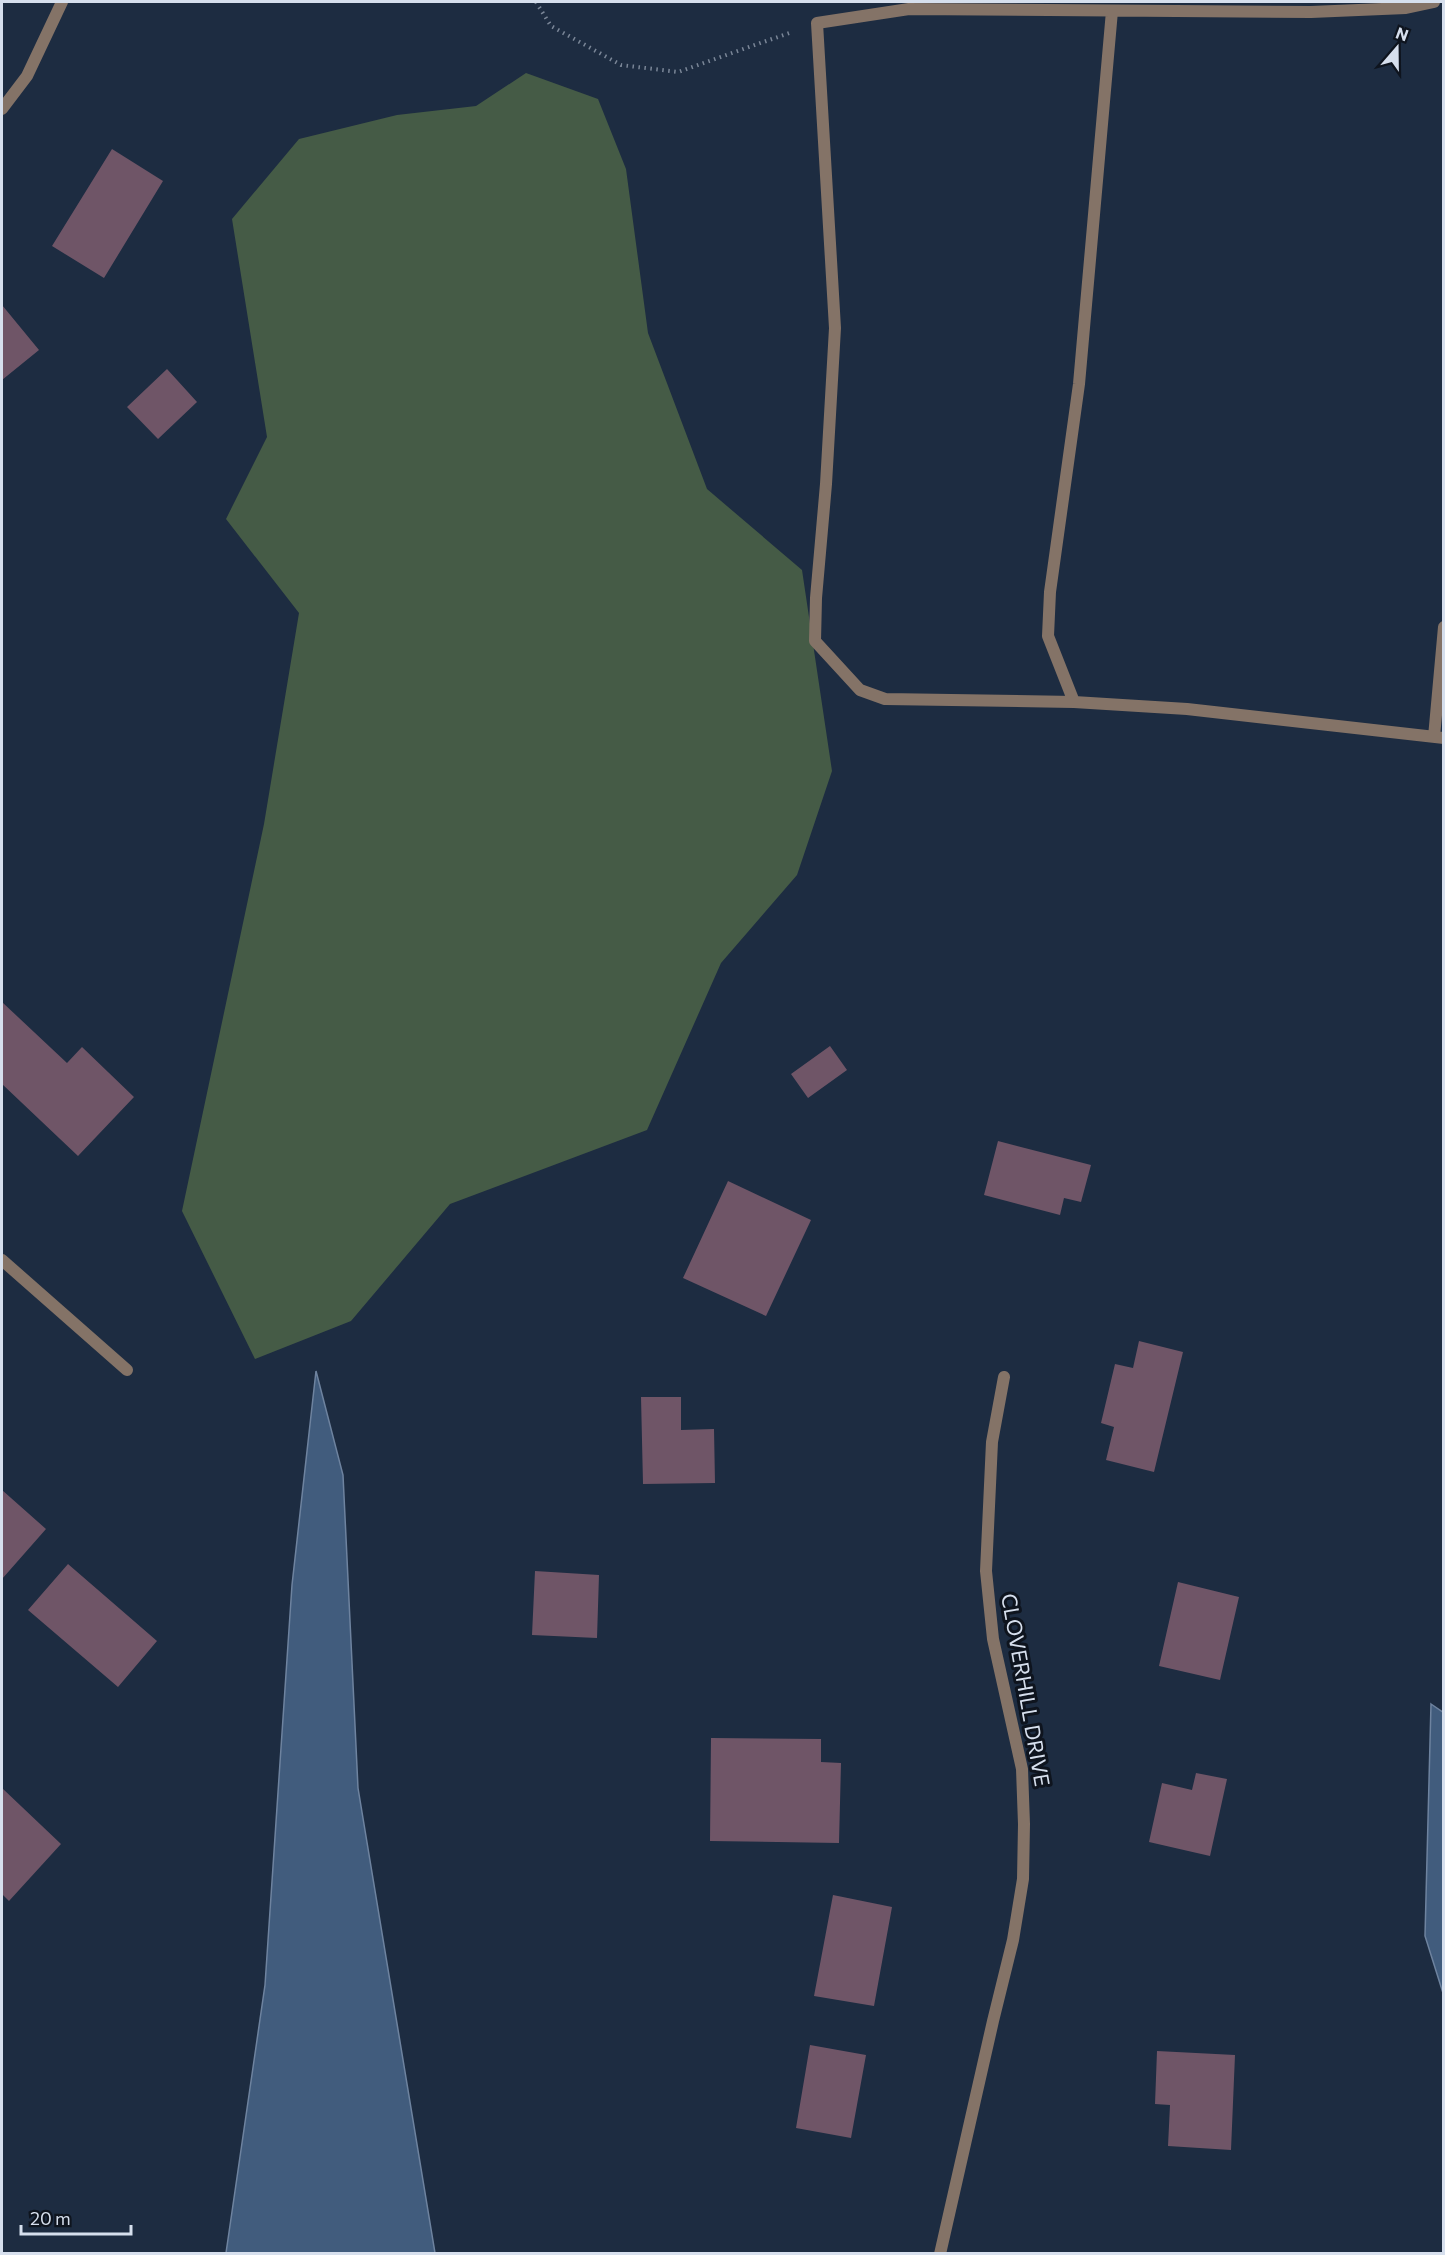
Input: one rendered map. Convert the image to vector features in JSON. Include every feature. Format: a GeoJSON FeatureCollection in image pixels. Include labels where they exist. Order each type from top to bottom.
{"type":"FeatureCollection","features":[{"type":"Feature","properties":{"kind":"street"},"geometry":{"type":"LineString","coordinates":[[2,109],[27,76],[62,2]]}},
{"type":"Feature","properties":{"kind":"street"},"geometry":{"type":"LineString","coordinates":[[1434,2],[1406,8],[1250,7],[1112,11],[909,9],[817,23],[835,328],[815,641],[860,690],[885,699],[1074,702],[1186,709],[1439,737],[1443,627]]}},
{"type":"Feature","properties":{"kind":"street"},"geometry":{"type":"LineString","coordinates":[[1074,702],[1048,636],[1050,592],[1079,384],[1112,11]]}},
{"type":"Feature","properties":{"kind":"street"},"geometry":{"type":"LineString","coordinates":[[2,1260],[127,1370]]}},
{"type":"Feature","properties":{"kind":"street","name":"CLOVERHILL DRIVE"},"geometry":{"type":"LineString","coordinates":[[940,2253],[1013,1940],[1023,1879],[1022,1768],[993,1639],[986,1571],[992,1442],[1004,1377]]}},
{"type":"Feature","properties":{"kind":"path"},"geometry":{"type":"LineString","coordinates":[[536,2],[551,26],[621,65],[678,72],[817,23]]}},
{"type":"Feature","properties":{"kind":"green space"},"geometry":{"type":"Polygon","coordinates":[[[526,73],[598,99],[626,169],[648,333],[707,489],[802,570],[832,771],[797,875],[721,963],[647,1130],[450,1204],[351,1321],[255,1359],[182,1211],[264,824],[299,613],[226,519],[267,437],[232,219],[299,139],[397,115],[476,106],[526,73]]]}},
{"type":"Feature","properties":{"kind":"water"},"geometry":{"type":"Polygon","coordinates":[[[316,1371],[343,1475],[358,1788],[435,2253],[226,2253],[265,1985],[292,1585],[316,1371]]]}},
{"type":"Feature","properties":{"kind":"water"},"geometry":{"type":"Polygon","coordinates":[[[1431,1704],[1444,1713],[1443,1993],[1425,1936],[1431,1704]]]}},
{"type":"Feature","properties":{"kind":"building"},"geometry":{"type":"Polygon","coordinates":[[[112,149],[163,181],[104,278],[52,246],[112,149]]]}},
{"type":"Feature","properties":{"kind":"building"},"geometry":{"type":"Polygon","coordinates":[[[2,305],[39,350],[2,380],[2,305]]]}},
{"type":"Feature","properties":{"kind":"building"},"geometry":{"type":"Polygon","coordinates":[[[167,369],[197,402],[158,439],[127,407],[167,369]]]}},
{"type":"Feature","properties":{"kind":"building"},"geometry":{"type":"Polygon","coordinates":[[[2,1002],[67,1063],[82,1047],[134,1097],[78,1156],[2,1084],[2,1002]]]}},
{"type":"Feature","properties":{"kind":"building"},"geometry":{"type":"Polygon","coordinates":[[[830,1046],[847,1070],[808,1098],[791,1074],[830,1046]]]}},
{"type":"Feature","properties":{"kind":"building"},"geometry":{"type":"Polygon","coordinates":[[[998,1141],[1091,1165],[1081,1202],[1064,1198],[1060,1215],[984,1195],[998,1141]]]}},
{"type":"Feature","properties":{"kind":"building"},"geometry":{"type":"Polygon","coordinates":[[[728,1181],[811,1220],[766,1316],[683,1278],[728,1181]]]}},
{"type":"Feature","properties":{"kind":"building"},"geometry":{"type":"Polygon","coordinates":[[[1139,1341],[1183,1352],[1154,1472],[1106,1460],[1114,1427],[1101,1423],[1115,1364],[1133,1368],[1139,1341]]]}},
{"type":"Feature","properties":{"kind":"building"},"geometry":{"type":"Polygon","coordinates":[[[641,1397],[681,1397],[681,1430],[714,1429],[715,1483],[643,1484],[641,1397]]]}},
{"type":"Feature","properties":{"kind":"building"},"geometry":{"type":"Polygon","coordinates":[[[2,1490],[46,1529],[2,1579],[2,1490]]]}},
{"type":"Feature","properties":{"kind":"building"},"geometry":{"type":"Polygon","coordinates":[[[68,1564],[157,1641],[118,1687],[28,1610],[68,1564]]]}},
{"type":"Feature","properties":{"kind":"building"},"geometry":{"type":"Polygon","coordinates":[[[535,1571],[599,1575],[597,1638],[532,1635],[535,1571]]]}},
{"type":"Feature","properties":{"kind":"building"},"geometry":{"type":"Polygon","coordinates":[[[1178,1582],[1239,1597],[1220,1680],[1159,1666],[1178,1582]]]}},
{"type":"Feature","properties":{"kind":"building"},"geometry":{"type":"Polygon","coordinates":[[[711,1738],[821,1739],[821,1762],[841,1763],[839,1843],[710,1841],[711,1738]]]}},
{"type":"Feature","properties":{"kind":"building"},"geometry":{"type":"Polygon","coordinates":[[[1196,1773],[1227,1779],[1210,1856],[1149,1842],[1162,1783],[1192,1790],[1196,1773]]]}},
{"type":"Feature","properties":{"kind":"building"},"geometry":{"type":"Polygon","coordinates":[[[2,1788],[61,1844],[9,1901],[2,1894],[2,1788]]]}},
{"type":"Feature","properties":{"kind":"building"},"geometry":{"type":"Polygon","coordinates":[[[833,1895],[892,1907],[874,2006],[814,1996],[833,1895]]]}},
{"type":"Feature","properties":{"kind":"building"},"geometry":{"type":"Polygon","coordinates":[[[810,2045],[866,2055],[851,2138],[796,2128],[810,2045]]]}},
{"type":"Feature","properties":{"kind":"building"},"geometry":{"type":"Polygon","coordinates":[[[1157,2051],[1235,2055],[1231,2150],[1168,2146],[1170,2105],[1155,2104],[1157,2051]]]}}]}
